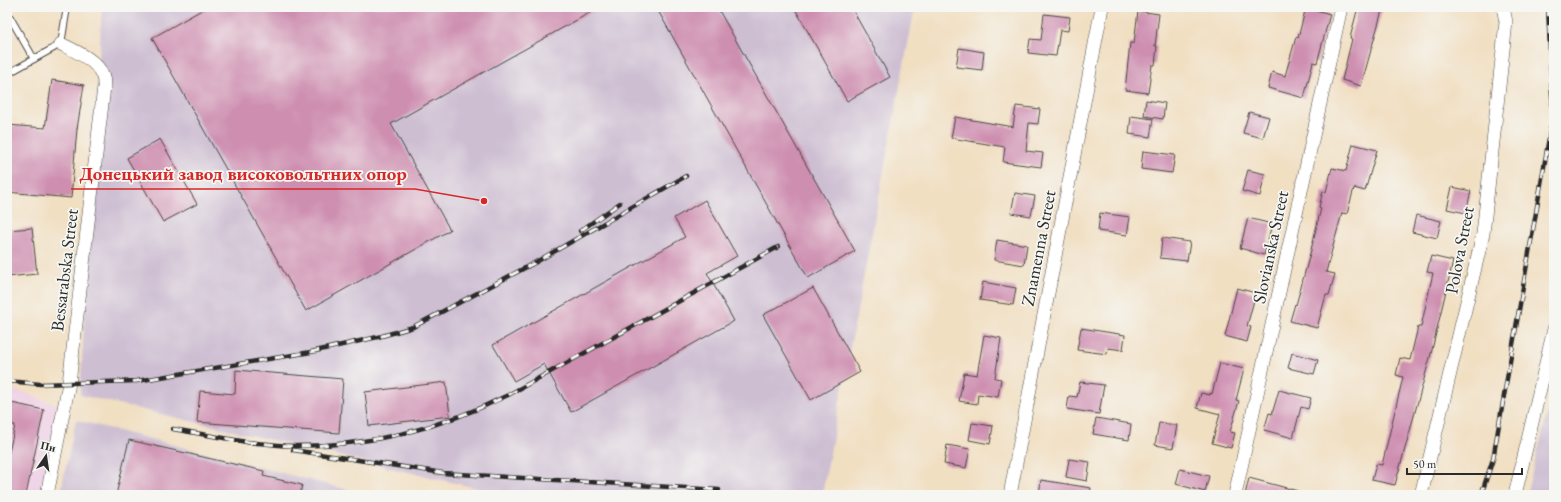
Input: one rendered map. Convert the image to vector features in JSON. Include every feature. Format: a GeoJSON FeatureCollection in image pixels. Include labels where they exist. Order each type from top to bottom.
{"type":"FeatureCollection","features":[{"type":"Feature","properties":{"kind":"street","name":"Znamenna Street"},"geometry":{"type":"LineString","coordinates":[[1010,495],[1102,7]]}},
{"type":"Feature","properties":{"kind":"street","name":"Slovianska Street"},"geometry":{"type":"LineString","coordinates":[[1235,495],[1341,7]]}},
{"type":"Feature","properties":{"kind":"street","name":"Polova Street"},"geometry":{"type":"LineString","coordinates":[[1421,495],[1483,234],[1506,22],[1503,7]]}},
{"type":"Feature","properties":{"kind":"street","name":"Bessarabska Street"},"geometry":{"type":"LineString","coordinates":[[47,495],[69,383],[104,88],[102,74],[91,61],[62,44]]}},
{"type":"Feature","properties":{"kind":"street"},"geometry":{"type":"LineString","coordinates":[[1515,495],[1554,329]]}},
{"type":"Feature","properties":{"kind":"lane"},"geometry":{"type":"LineString","coordinates":[[7,74],[62,44],[67,7]]}},
{"type":"Feature","properties":{"kind":"lane"},"geometry":{"type":"LineString","coordinates":[[7,12],[34,59]]}},
{"type":"Feature","properties":{"kind":"shaded area"},"geometry":{"type":"Polygon","coordinates":[[[102,7],[915,7],[822,495],[506,495],[80,395],[102,7]]]}},
{"type":"Feature","properties":{"kind":"shaded area"},"geometry":{"type":"Polygon","coordinates":[[[7,387],[58,405],[41,495],[7,495],[7,387]]]}},
{"type":"Feature","properties":{"kind":"shaded area"},"geometry":{"type":"Polygon","coordinates":[[[1554,389],[1554,495],[1526,495],[1554,389]]]}},
{"type":"Feature","properties":{"kind":"shaded area"},"geometry":{"type":"Polygon","coordinates":[[[76,420],[368,495],[60,495],[76,420]]]}},
{"type":"Feature","properties":{"kind":"building"},"geometry":{"type":"Polygon","coordinates":[[[207,7],[600,7],[391,124],[450,230],[306,311],[152,38],[207,7]]]}},
{"type":"Feature","properties":{"kind":"building"},"geometry":{"type":"Polygon","coordinates":[[[656,7],[717,7],[855,251],[808,278],[656,7]]]}},
{"type":"Feature","properties":{"kind":"building"},"geometry":{"type":"Polygon","coordinates":[[[794,7],[851,7],[890,77],[847,101],[794,7]]]}},
{"type":"Feature","properties":{"kind":"building"},"geometry":{"type":"Polygon","coordinates":[[[1306,7],[1330,14],[1317,63],[1313,62],[1304,98],[1268,88],[1272,72],[1285,76],[1296,37],[1298,38],[1306,7]]]}},
{"type":"Feature","properties":{"kind":"building"},"geometry":{"type":"Polygon","coordinates":[[[1358,7],[1383,7],[1361,86],[1342,80],[1358,7]]]}},
{"type":"Feature","properties":{"kind":"building"},"geometry":{"type":"Polygon","coordinates":[[[1138,11],[1159,14],[1155,46],[1157,46],[1155,65],[1152,65],[1148,93],[1125,90],[1130,43],[1134,43],[1138,11]]]}},
{"type":"Feature","properties":{"kind":"building"},"geometry":{"type":"Polygon","coordinates":[[[1044,14],[1070,17],[1068,31],[1060,30],[1056,56],[1028,53],[1030,39],[1041,40],[1044,14]]]}},
{"type":"Feature","properties":{"kind":"building"},"geometry":{"type":"Polygon","coordinates":[[[959,48],[984,52],[982,70],[956,67],[959,48]]]}},
{"type":"Feature","properties":{"kind":"building"},"geometry":{"type":"Polygon","coordinates":[[[52,80],[84,85],[77,129],[71,198],[7,192],[7,125],[45,128],[52,80]]]}},
{"type":"Feature","properties":{"kind":"building"},"geometry":{"type":"Polygon","coordinates":[[[1146,100],[1165,103],[1163,119],[1144,116],[1146,100]]]}},
{"type":"Feature","properties":{"kind":"building"},"geometry":{"type":"Polygon","coordinates":[[[1016,106],[1040,109],[1038,124],[1029,123],[1026,151],[1043,153],[1041,167],[1003,162],[1005,147],[951,138],[955,117],[1013,127],[1016,106]]]}},
{"type":"Feature","properties":{"kind":"building"},"geometry":{"type":"Polygon","coordinates":[[[1249,112],[1269,117],[1263,138],[1243,133],[1249,112]]]}},
{"type":"Feature","properties":{"kind":"building"},"geometry":{"type":"Polygon","coordinates":[[[1131,116],[1153,119],[1150,137],[1129,134],[1131,116]]]}},
{"type":"Feature","properties":{"kind":"building"},"geometry":{"type":"Polygon","coordinates":[[[160,139],[197,204],[163,222],[127,158],[160,139]]]}},
{"type":"Feature","properties":{"kind":"building"},"geometry":{"type":"Polygon","coordinates":[[[1353,144],[1377,150],[1365,191],[1354,188],[1347,214],[1342,213],[1326,272],[1335,274],[1329,295],[1326,295],[1317,328],[1290,321],[1295,304],[1296,305],[1311,250],[1321,208],[1319,207],[1323,191],[1326,192],[1332,168],[1346,171],[1353,144]]]}},
{"type":"Feature","properties":{"kind":"building"},"geometry":{"type":"Polygon","coordinates":[[[1143,151],[1175,155],[1172,173],[1141,169],[1143,151]]]}},
{"type":"Feature","properties":{"kind":"building"},"geometry":{"type":"Polygon","coordinates":[[[1248,170],[1265,174],[1260,196],[1242,191],[1248,170]]]}},
{"type":"Feature","properties":{"kind":"building"},"geometry":{"type":"Polygon","coordinates":[[[1452,187],[1471,191],[1466,213],[1447,209],[1452,187]]]}},
{"type":"Feature","properties":{"kind":"building"},"geometry":{"type":"Polygon","coordinates":[[[1015,193],[1035,196],[1031,216],[1011,213],[1015,193]]]}},
{"type":"Feature","properties":{"kind":"building"},"geometry":{"type":"Polygon","coordinates":[[[705,200],[737,256],[707,273],[734,321],[571,412],[544,364],[514,381],[493,345],[685,237],[674,218],[705,200]]]}},
{"type":"Feature","properties":{"kind":"building"},"geometry":{"type":"Polygon","coordinates":[[[1100,213],[1130,217],[1127,235],[1098,231],[1100,213]]]}},
{"type":"Feature","properties":{"kind":"building"},"geometry":{"type":"Polygon","coordinates":[[[1416,215],[1441,221],[1437,238],[1412,232],[1416,215]]]}},
{"type":"Feature","properties":{"kind":"building"},"geometry":{"type":"Polygon","coordinates":[[[1248,218],[1272,224],[1264,255],[1240,248],[1248,218]]]}},
{"type":"Feature","properties":{"kind":"building"},"geometry":{"type":"Polygon","coordinates":[[[32,228],[37,274],[7,277],[7,230],[32,228]]]}},
{"type":"Feature","properties":{"kind":"building"},"geometry":{"type":"Polygon","coordinates":[[[1162,238],[1190,242],[1187,261],[1160,258],[1162,238]]]}},
{"type":"Feature","properties":{"kind":"building"},"geometry":{"type":"Polygon","coordinates":[[[997,240],[1027,245],[1024,265],[994,260],[997,240]]]}},
{"type":"Feature","properties":{"kind":"building"},"geometry":{"type":"Polygon","coordinates":[[[1431,256],[1453,261],[1432,350],[1395,485],[1372,480],[1376,464],[1382,465],[1403,377],[1396,375],[1400,358],[1410,360],[1418,327],[1421,327],[1433,273],[1427,272],[1431,256]]]}},
{"type":"Feature","properties":{"kind":"building"},"geometry":{"type":"Polygon","coordinates":[[[983,282],[1016,288],[1013,305],[980,300],[983,282]]]}},
{"type":"Feature","properties":{"kind":"building"},"geometry":{"type":"Polygon","coordinates":[[[813,288],[860,372],[811,400],[763,315],[813,288]]]}},
{"type":"Feature","properties":{"kind":"building"},"geometry":{"type":"Polygon","coordinates":[[[1237,288],[1256,293],[1247,326],[1251,327],[1247,342],[1225,336],[1237,288]]]}},
{"type":"Feature","properties":{"kind":"building"},"geometry":{"type":"Polygon","coordinates":[[[1081,328],[1125,335],[1123,350],[1108,348],[1107,354],[1077,350],[1081,328]]]}},
{"type":"Feature","properties":{"kind":"building"},"geometry":{"type":"Polygon","coordinates":[[[984,335],[1001,338],[995,378],[1001,379],[998,397],[978,394],[977,404],[959,401],[964,373],[977,375],[984,335]]]}},
{"type":"Feature","properties":{"kind":"building"},"geometry":{"type":"Polygon","coordinates":[[[1292,353],[1318,360],[1314,374],[1288,368],[1292,353]]]}},
{"type":"Feature","properties":{"kind":"building"},"geometry":{"type":"Polygon","coordinates":[[[1220,363],[1244,369],[1236,400],[1239,401],[1230,432],[1235,433],[1231,448],[1212,443],[1220,414],[1197,408],[1201,393],[1212,394],[1220,363]]]}},
{"type":"Feature","properties":{"kind":"building"},"geometry":{"type":"Polygon","coordinates":[[[236,370],[343,379],[339,433],[197,422],[200,391],[235,394],[236,370]]]}},
{"type":"Feature","properties":{"kind":"building"},"geometry":{"type":"Polygon","coordinates":[[[446,382],[450,416],[369,426],[365,392],[446,382]]]}},
{"type":"Feature","properties":{"kind":"building"},"geometry":{"type":"Polygon","coordinates":[[[1080,382],[1104,385],[1099,414],[1067,409],[1069,396],[1077,397],[1080,382]]]}},
{"type":"Feature","properties":{"kind":"building"},"geometry":{"type":"Polygon","coordinates":[[[1279,390],[1311,398],[1308,409],[1301,407],[1293,438],[1264,430],[1269,413],[1272,414],[1279,390]]]}},
{"type":"Feature","properties":{"kind":"building"},"geometry":{"type":"Polygon","coordinates":[[[7,402],[44,410],[26,495],[7,495],[7,462],[15,425],[7,424],[7,402]]]}},
{"type":"Feature","properties":{"kind":"building"},"geometry":{"type":"Polygon","coordinates":[[[1096,418],[1131,424],[1129,440],[1093,434],[1096,418]]]}},
{"type":"Feature","properties":{"kind":"building"},"geometry":{"type":"Polygon","coordinates":[[[972,423],[993,426],[990,444],[969,440],[972,423]]]}},
{"type":"Feature","properties":{"kind":"building"},"geometry":{"type":"Polygon","coordinates":[[[1159,423],[1177,425],[1173,448],[1155,445],[1159,423]]]}},
{"type":"Feature","properties":{"kind":"building"},"geometry":{"type":"Polygon","coordinates":[[[129,440],[264,471],[263,476],[302,485],[300,495],[116,495],[129,440]]]}},
{"type":"Feature","properties":{"kind":"building"},"geometry":{"type":"Polygon","coordinates":[[[947,445],[970,449],[966,468],[944,464],[947,445]]]}},
{"type":"Feature","properties":{"kind":"building"},"geometry":{"type":"Polygon","coordinates":[[[1069,459],[1090,462],[1087,481],[1066,477],[1069,459]]]}},
{"type":"Feature","properties":{"kind":"building"},"geometry":{"type":"Polygon","coordinates":[[[1180,469],[1209,476],[1205,492],[1176,484],[1180,469]]]}},
{"type":"Feature","properties":{"kind":"building"},"geometry":{"type":"Polygon","coordinates":[[[1249,478],[1298,491],[1297,495],[1245,495],[1249,478]]]}},
{"type":"Feature","properties":{"kind":"building"},"geometry":{"type":"Polygon","coordinates":[[[1041,480],[1091,488],[1090,495],[1039,495],[1041,480]]]}},
{"type":"Feature","properties":{"kind":"railway"},"geometry":{"type":"LineString","coordinates":[[1481,495],[1493,459],[1553,115],[1548,7]]}},
{"type":"Feature","properties":{"kind":"railway"},"geometry":{"type":"LineString","coordinates":[[7,381],[40,384],[137,381],[311,352],[382,336],[413,327],[536,262],[686,176]]}},
{"type":"Feature","properties":{"kind":"railway"},"geometry":{"type":"LineString","coordinates":[[580,231],[620,203]]}},
{"type":"Feature","properties":{"kind":"railway"},"geometry":{"type":"LineString","coordinates":[[247,442],[284,446],[351,443],[405,433],[457,417],[508,395],[778,247]]}},
{"type":"Feature","properties":{"kind":"railway"},"geometry":{"type":"LineString","coordinates":[[173,429],[252,443]]}},
{"type":"Feature","properties":{"kind":"railway"},"geometry":{"type":"LineString","coordinates":[[293,450],[443,473],[719,490]]}},
{"type":"Feature","properties":{"kind":"place","name":"Донецький завод високовольтних опор"},"geometry":{"type":"Point","coordinates":[484,201]}}]}
